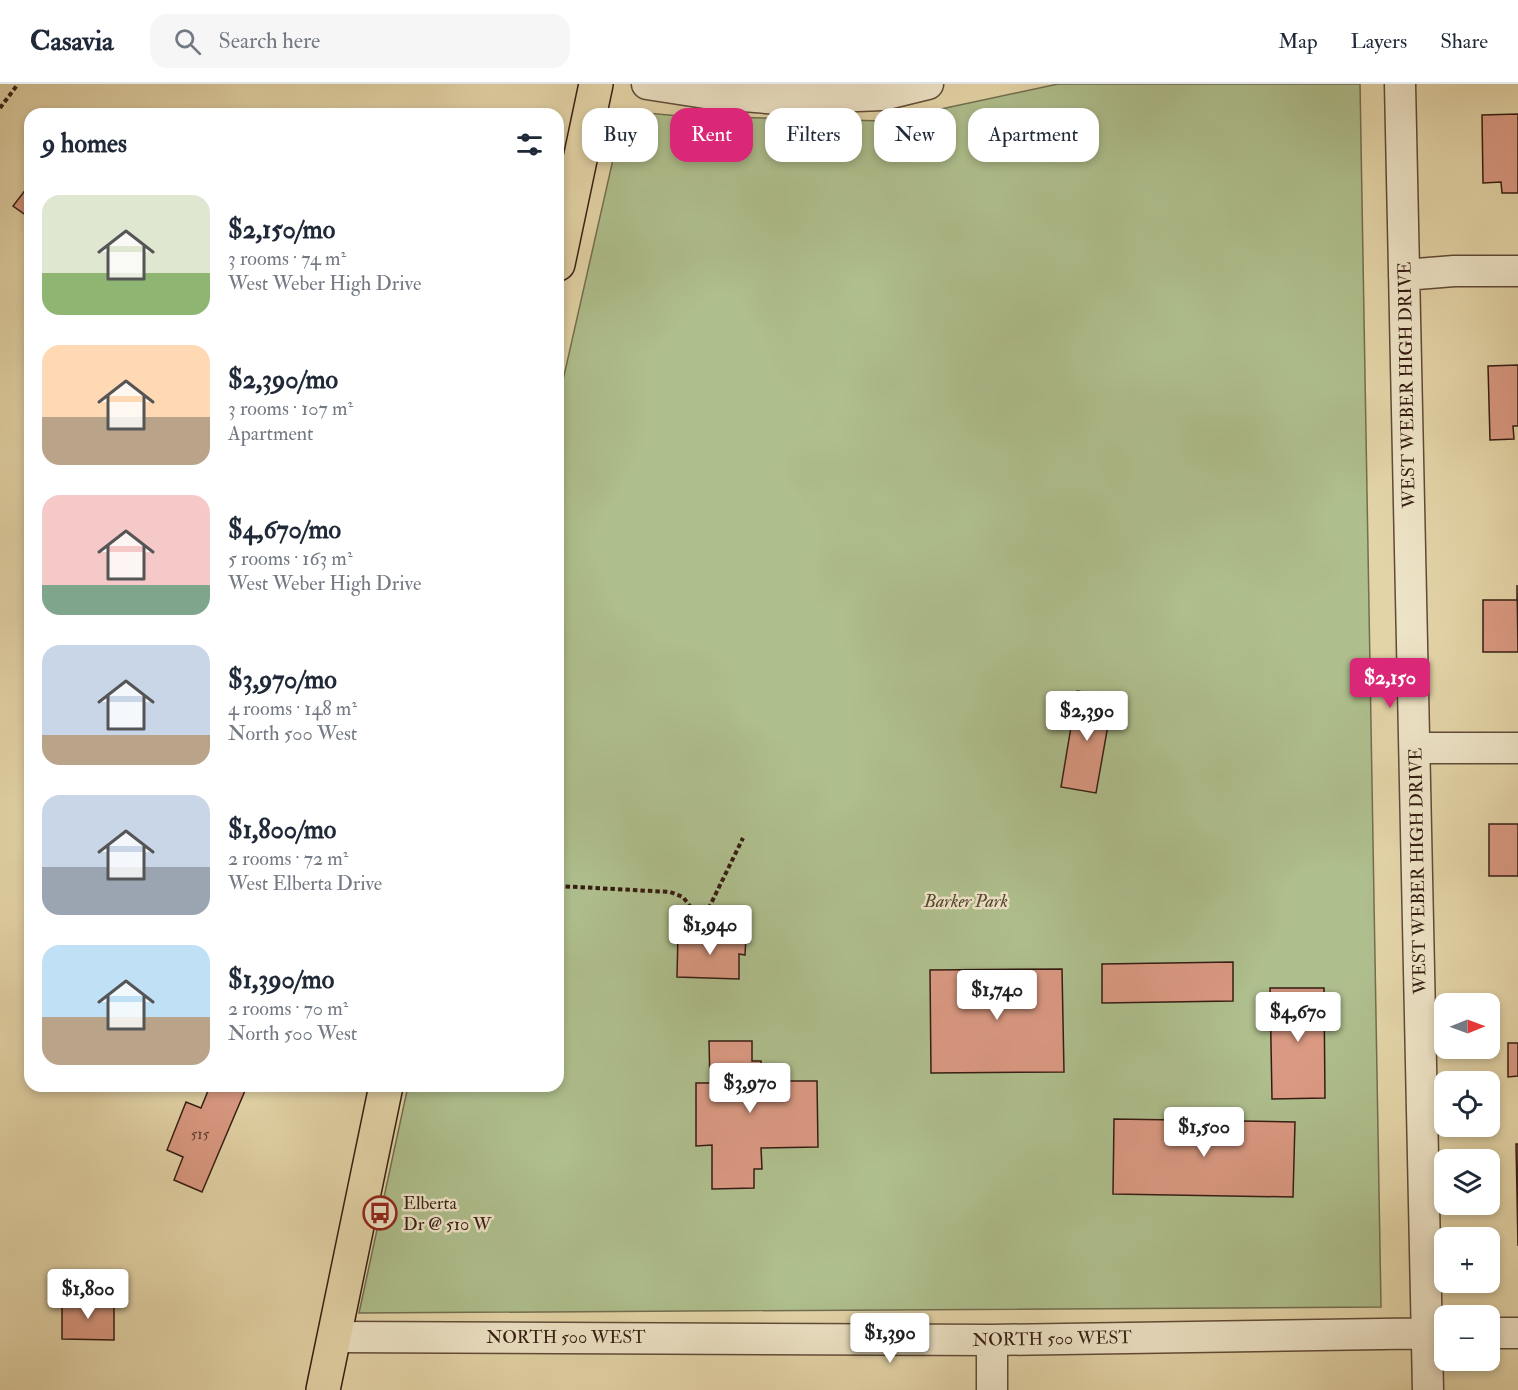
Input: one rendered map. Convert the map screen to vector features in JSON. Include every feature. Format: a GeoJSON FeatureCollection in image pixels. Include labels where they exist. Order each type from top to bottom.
{"type":"FeatureCollection","features":[{"type":"Feature","properties":{"kind":"main road"},"geometry":{"type":"LineString","coordinates":[[564,236],[596,84]]}},
{"type":"Feature","properties":{"kind":"main road"},"geometry":{"type":"LineString","coordinates":[[323,1390],[385,1092]]}},
{"type":"Feature","properties":{"kind":"street"},"geometry":{"type":"LineString","coordinates":[[647,84],[705,93],[779,99],[883,95],[928,84]]}},
{"type":"Feature","properties":{"kind":"street","name":"WEST WEBER HIGH DRIVE"},"geometry":{"type":"LineString","coordinates":[[1400,84],[1415,748],[1435,1305]]}},
{"type":"Feature","properties":{"kind":"street"},"geometry":{"type":"LineString","coordinates":[[1404,275],[1454,271],[1518,271]]}},
{"type":"Feature","properties":{"kind":"street"},"geometry":{"type":"LineString","coordinates":[[1415,748],[1518,748]]}},
{"type":"Feature","properties":{"kind":"street","name":"NORTH 500 WEST"},"geometry":{"type":"LineString","coordinates":[[335,1337],[992,1340],[1434,1333]]}},
{"type":"Feature","properties":{"kind":"street"},"geometry":{"type":"LineString","coordinates":[[1500,1334],[1518,1333]]}},
{"type":"Feature","properties":{"kind":"street"},"geometry":{"type":"LineString","coordinates":[[992,1340],[992,1390]]}},
{"type":"Feature","properties":{"kind":"street","name":"WEST WEBER HIGH DRIVE"},"geometry":{"type":"LineString","coordinates":[[1428,1390],[1434,1347]]}},
{"type":"Feature","properties":{"kind":"path"},"geometry":{"type":"LineString","coordinates":[[0,108],[18,84]]}},
{"type":"Feature","properties":{"kind":"path"},"geometry":{"type":"LineString","coordinates":[[564,886],[670,892],[682,897],[702,922],[743,838]]}},
{"type":"Feature","properties":{"kind":"green space","name":"Barker Park"},"geometry":{"type":"Polygon","coordinates":[[[1058,84],[1360,84],[1381,1307],[359,1313],[407,1092],[564,1092],[564,376],[612,162],[658,162],[658,114],[670,115],[670,162],[753,162],[753,118],[765,118],[765,162],[862,162],[862,120],[874,121],[874,162],[956,162],[956,108],[946,108],[1058,84]]]}},
{"type":"Feature","properties":{"kind":"building"},"geometry":{"type":"Polygon","coordinates":[[[1518,114],[1518,193],[1502,193],[1501,182],[1483,183],[1482,115],[1518,114]]]}},
{"type":"Feature","properties":{"kind":"building"},"geometry":{"type":"Polygon","coordinates":[[[24,192],[24,214],[13,206],[24,192]]]}},
{"type":"Feature","properties":{"kind":"building"},"geometry":{"type":"Polygon","coordinates":[[[1518,365],[1518,426],[1513,426],[1514,439],[1490,440],[1488,366],[1518,365]]]}},
{"type":"Feature","properties":{"kind":"building"},"geometry":{"type":"Polygon","coordinates":[[[1517,585],[1518,652],[1483,652],[1483,600],[1517,600],[1517,585]]]}},
{"type":"Feature","properties":{"kind":"building"},"geometry":{"type":"Polygon","coordinates":[[[1077,691],[1113,697],[1096,793],[1061,787],[1077,691]]]}},
{"type":"Feature","properties":{"kind":"building"},"geometry":{"type":"Polygon","coordinates":[[[1489,824],[1518,824],[1518,876],[1489,876],[1489,824]]]}},
{"type":"Feature","properties":{"kind":"building"},"geometry":{"type":"Polygon","coordinates":[[[678,934],[746,936],[745,955],[739,954],[739,979],[677,977],[678,934]]]}},
{"type":"Feature","properties":{"kind":"building"},"geometry":{"type":"Polygon","coordinates":[[[1233,962],[1233,1001],[1102,1003],[1102,964],[1233,962]]]}},
{"type":"Feature","properties":{"kind":"building"},"geometry":{"type":"Polygon","coordinates":[[[1062,969],[1064,1072],[931,1073],[930,970],[1062,969]]]}},
{"type":"Feature","properties":{"kind":"building"},"geometry":{"type":"Polygon","coordinates":[[[1270,988],[1324,988],[1325,1098],[1272,1099],[1270,988]]]}},
{"type":"Feature","properties":{"kind":"building"},"geometry":{"type":"Polygon","coordinates":[[[709,1041],[752,1041],[752,1061],[761,1061],[761,1081],[817,1081],[818,1147],[761,1148],[762,1169],[754,1169],[754,1188],[712,1189],[712,1145],[696,1146],[696,1083],[710,1083],[709,1041]]]}},
{"type":"Feature","properties":{"kind":"building"},"geometry":{"type":"Polygon","coordinates":[[[1508,1043],[1518,1043],[1518,1076],[1508,1077],[1508,1043]]]}},
{"type":"Feature","properties":{"kind":"building"},"geometry":{"type":"Polygon","coordinates":[[[208,1092],[244,1092],[202,1192],[174,1180],[183,1157],[167,1150],[186,1102],[201,1108],[208,1092]]]}},
{"type":"Feature","properties":{"kind":"building"},"geometry":{"type":"Polygon","coordinates":[[[1114,1119],[1295,1122],[1293,1197],[1113,1194],[1114,1119]]]}},
{"type":"Feature","properties":{"kind":"building"},"geometry":{"type":"Polygon","coordinates":[[[1516,1144],[1518,1144],[1518,1246],[1516,1144]]]}},
{"type":"Feature","properties":{"kind":"building"},"geometry":{"type":"Polygon","coordinates":[[[62,1301],[114,1302],[114,1340],[62,1339],[62,1301]]]}},
{"type":"Feature","properties":{"kind":"place","name":"Elberta Dr @ 510 W"},"geometry":{"type":"Point","coordinates":[380,1213]}}]}
